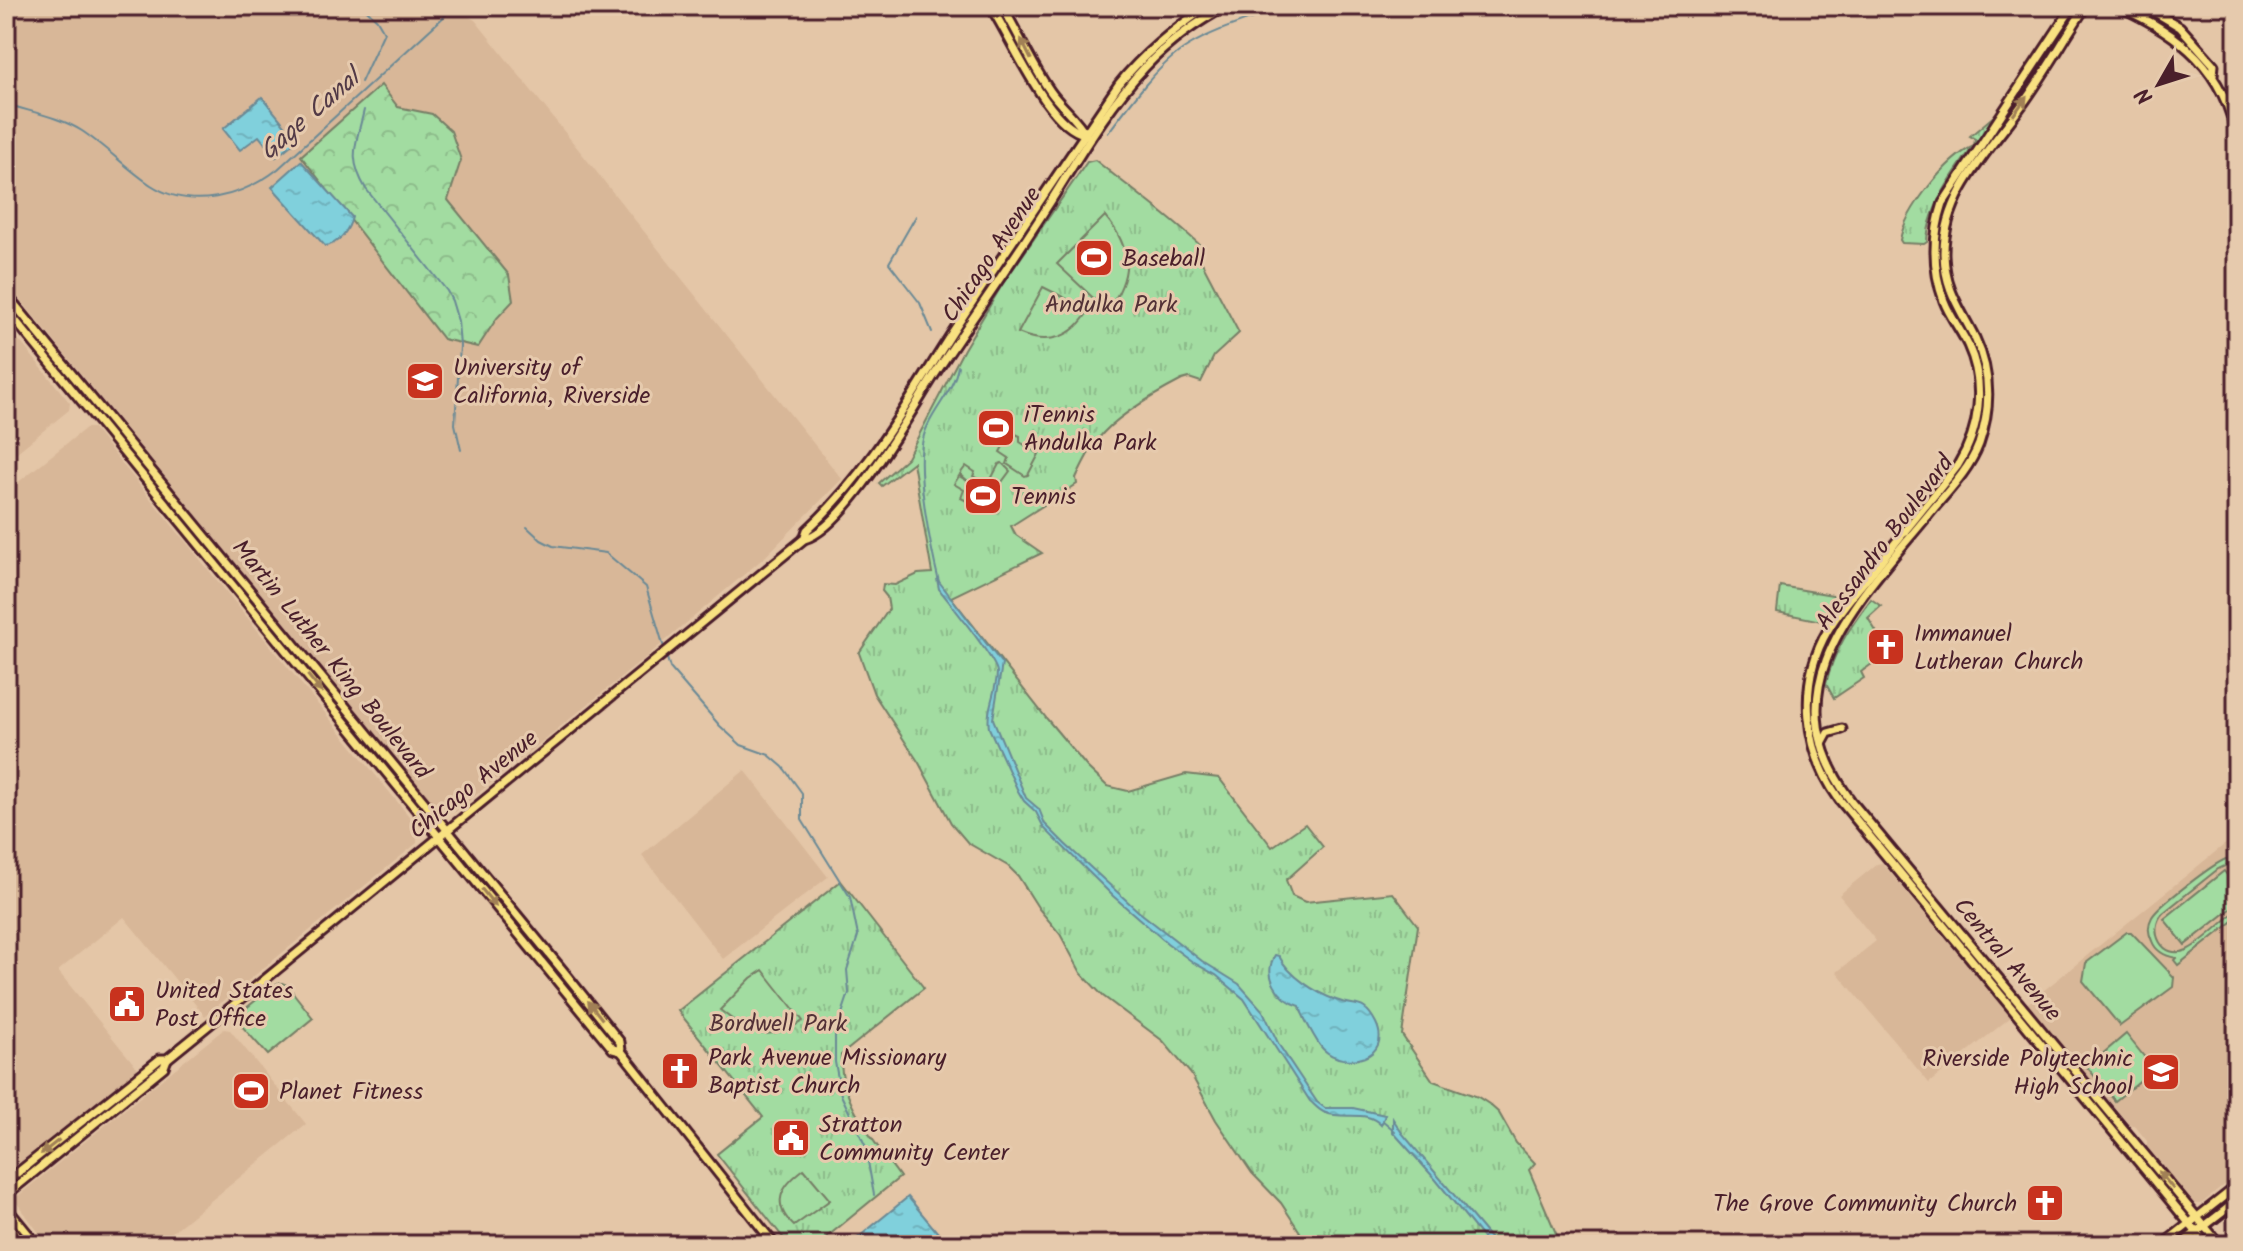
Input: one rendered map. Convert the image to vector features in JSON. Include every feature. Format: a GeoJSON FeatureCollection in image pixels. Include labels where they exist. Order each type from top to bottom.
{"type":"FeatureCollection","features":[{"type":"Feature","properties":{"kind":"main road"},"geometry":{"type":"LineString","coordinates":[[990,6],[1036,87],[1066,122],[1088,137]]}},
{"type":"Feature","properties":{"kind":"main road"},"geometry":{"type":"LineString","coordinates":[[1002,6],[1043,81],[1081,124],[1088,137]]}},
{"type":"Feature","properties":{"kind":"main road","name":"Chicago Avenue"},"geometry":{"type":"LineString","coordinates":[[6,1195],[164,1067],[167,1059],[804,539],[812,537],[840,510],[873,473],[1135,64],[1184,22],[1208,6]]}},
{"type":"Feature","properties":{"kind":"main road","name":"Chicago Avenue"},"geometry":{"type":"LineString","coordinates":[[804,539],[807,530],[858,478],[1088,137],[1126,89],[1188,29],[1227,6]]}},
{"type":"Feature","properties":{"kind":"main road","name":"Alessandro Boulevard"},"geometry":{"type":"LineString","coordinates":[[1814,723],[1810,682],[1819,650],[1835,619],[1958,465],[1976,421],[1977,373],[1967,343],[1944,300],[1937,274],[1934,248],[1939,217],[1954,184],[2073,6]]}},
{"type":"Feature","properties":{"kind":"main road","name":"Alessandro Boulevard"},"geometry":{"type":"LineString","coordinates":[[1814,723],[1827,654],[1847,619],[1968,466],[1979,444],[1988,405],[1986,372],[1979,347],[1949,289],[1946,273],[1945,239],[1955,198],[2027,98],[2086,6]]}},
{"type":"Feature","properties":{"kind":"main road"},"geometry":{"type":"LineString","coordinates":[[2118,6],[2172,35],[2213,75],[2229,107],[2237,140]]}},
{"type":"Feature","properties":{"kind":"main road"},"geometry":{"type":"LineString","coordinates":[[2145,6],[2189,35],[2214,65],[2213,75]]}},
{"type":"Feature","properties":{"kind":"main road"},"geometry":{"type":"LineString","coordinates":[[1949,289],[1939,250],[1934,248],[1940,240],[1955,198]]}},
{"type":"Feature","properties":{"kind":"main road","name":"Martin Luther King Boulevard"},"geometry":{"type":"LineString","coordinates":[[6,294],[592,1007],[620,1042],[621,1051],[775,1245]]}},
{"type":"Feature","properties":{"kind":"main road","name":"Martin Luther King Boulevard"},"geometry":{"type":"LineString","coordinates":[[6,309],[613,1049],[621,1051]]}},
{"type":"Feature","properties":{"kind":"main road"},"geometry":{"type":"LineString","coordinates":[[1967,447],[1973,442],[1988,405],[1983,399],[1977,373]]}},
{"type":"Feature","properties":{"kind":"main road"},"geometry":{"type":"LineString","coordinates":[[840,510],[858,486],[858,478],[873,473]]}},
{"type":"Feature","properties":{"kind":"main road"},"geometry":{"type":"LineString","coordinates":[[1819,650],[1821,658],[1816,678],[1819,686]]}},
{"type":"Feature","properties":{"kind":"main road","name":"Central Avenue"},"geometry":{"type":"LineString","coordinates":[[1814,723],[1834,776],[1851,801],[2220,1245]]}},
{"type":"Feature","properties":{"kind":"main road","name":"Central Avenue"},"geometry":{"type":"LineString","coordinates":[[1814,723],[1816,756],[1839,799],[2207,1245]]}},
{"type":"Feature","properties":{"kind":"main road"},"geometry":{"type":"LineString","coordinates":[[1822,744],[1828,733],[1842,729]]}},
{"type":"Feature","properties":{"kind":"main road","name":"Chicago Avenue"},"geometry":{"type":"LineString","coordinates":[[6,1182],[160,1059],[167,1059]]}},
{"type":"Feature","properties":{"kind":"main road"},"geometry":{"type":"LineString","coordinates":[[2162,1245],[2237,1186]]}},
{"type":"Feature","properties":{"kind":"main road"},"geometry":{"type":"LineString","coordinates":[[2180,1245],[2237,1201]]}},
{"type":"Feature","properties":{"kind":"main road"},"geometry":{"type":"LineString","coordinates":[[6,1207],[37,1245]]}},
{"type":"Feature","properties":{"kind":"main road"},"geometry":{"type":"LineString","coordinates":[[6,1224],[24,1245]]}},
{"type":"Feature","properties":{"kind":"shaded area","name":"University of California, Riverside"},"geometry":{"type":"Polygon","coordinates":[[[6,6],[457,6],[462,13],[475,20],[842,479],[766,556],[639,663],[455,812],[437,809],[6,282],[6,6]]]}},
{"type":"Feature","properties":{"kind":"shaded area"},"geometry":{"type":"Polygon","coordinates":[[[6,324],[70,403],[69,410],[6,461],[6,324]]]}},
{"type":"Feature","properties":{"kind":"shaded area"},"geometry":{"type":"Polygon","coordinates":[[[86,428],[93,428],[417,826],[417,843],[205,1016],[124,917],[58,971],[138,1069],[6,1173],[6,1013],[15,1006],[6,994],[6,492],[86,428]]]}},
{"type":"Feature","properties":{"kind":"shaded area"},"geometry":{"type":"Polygon","coordinates":[[[745,770],[828,877],[723,959],[642,855],[745,770]]]}},
{"type":"Feature","properties":{"kind":"shaded area","name":"Riverside Polytechnic High School"},"geometry":{"type":"Polygon","coordinates":[[[2229,841],[2237,842],[2237,1175],[2201,1204],[2195,1204],[2147,1146],[2147,1141],[2135,1126],[2129,1124],[2027,1004],[2229,841]]]}},
{"type":"Feature","properties":{"kind":"shaded area"},"geometry":{"type":"Polygon","coordinates":[[[1882,863],[2011,1017],[1929,1083],[1837,972],[1876,941],[1839,895],[1882,863]]]}},
{"type":"Feature","properties":{"kind":"shaded area"},"geometry":{"type":"Polygon","coordinates":[[[224,1029],[230,1030],[306,1124],[156,1245],[48,1245],[14,1199],[224,1029]]]}},
{"type":"Feature","properties":{"kind":"green space"},"geometry":{"type":"Polygon","coordinates":[[[381,85],[398,107],[432,114],[451,131],[461,160],[448,200],[509,275],[513,301],[497,318],[478,347],[443,339],[301,156],[381,85]]]}},
{"type":"Feature","properties":{"kind":"green space"},"geometry":{"type":"Polygon","coordinates":[[[2001,110],[1979,139],[1974,145],[1975,139],[1970,136],[2001,110]]]}},
{"type":"Feature","properties":{"kind":"green space"},"geometry":{"type":"Polygon","coordinates":[[[1973,146],[1935,208],[1927,242],[1902,243],[1904,228],[1918,200],[1940,173],[1973,146]]]}},
{"type":"Feature","properties":{"kind":"green space","name":"Andulka Park"},"geometry":{"type":"Polygon","coordinates":[[[1095,160],[1202,247],[1197,253],[1239,333],[1214,356],[1201,382],[1189,378],[1182,380],[1125,414],[1095,443],[1076,478],[1077,484],[1011,526],[1016,535],[1042,553],[951,597],[1047,719],[1107,786],[1128,791],[1186,774],[1219,778],[1272,847],[1305,824],[1323,847],[1286,880],[1292,896],[1305,902],[1393,893],[1418,926],[1402,1035],[1433,1081],[1478,1097],[1499,1113],[1516,1143],[1535,1163],[1529,1170],[1561,1245],[1284,1245],[1300,1232],[1281,1203],[1252,1173],[1216,1120],[1191,1074],[1163,1041],[1103,996],[1081,973],[1060,934],[1018,876],[1008,866],[968,843],[951,823],[919,763],[874,694],[859,653],[889,609],[887,597],[882,591],[883,584],[895,585],[918,574],[932,573],[913,462],[882,486],[879,483],[907,458],[964,349],[1002,285],[1087,162],[1095,160]]]}},
{"type":"Feature","properties":{"kind":"green space","name":"Baseball"},"geometry":{"type":"Polygon","coordinates":[[[1105,216],[1121,240],[1126,263],[1122,286],[1107,311],[1057,264],[1105,216]]]}},
{"type":"Feature","properties":{"kind":"green space","name":"Baseball"},"geometry":{"type":"Polygon","coordinates":[[[1043,287],[1089,310],[1083,320],[1059,337],[1040,339],[1018,333],[1043,287]]]}},
{"type":"Feature","properties":{"kind":"green space"},"geometry":{"type":"Polygon","coordinates":[[[1011,432],[1020,436],[1020,442],[1039,454],[1028,475],[1007,464],[1009,458],[1000,452],[1011,432]]]}},
{"type":"Feature","properties":{"kind":"green space"},"geometry":{"type":"Polygon","coordinates":[[[1002,463],[1010,471],[982,509],[961,498],[964,490],[954,484],[959,476],[969,482],[960,474],[966,466],[975,472],[973,476],[988,485],[1002,463]]]}},
{"type":"Feature","properties":{"kind":"green space"},"geometry":{"type":"Polygon","coordinates":[[[1780,586],[1844,597],[1826,622],[1777,612],[1780,586]]]}},
{"type":"Feature","properties":{"kind":"green space"},"geometry":{"type":"Polygon","coordinates":[[[1871,599],[1881,606],[1868,618],[1879,636],[1871,643],[1876,661],[1861,672],[1864,678],[1834,698],[1826,684],[1833,661],[1871,599]]]}},
{"type":"Feature","properties":{"kind":"green space"},"geometry":{"type":"Polygon","coordinates":[[[2226,859],[2237,859],[2237,865],[2218,869],[2158,920],[2156,928],[2160,942],[2164,948],[2178,952],[2200,942],[2237,910],[2237,918],[2178,965],[2174,960],[2176,958],[2161,953],[2154,945],[2149,932],[2151,920],[2175,895],[2226,859]]]}},
{"type":"Feature","properties":{"kind":"green space"},"geometry":{"type":"Polygon","coordinates":[[[2224,871],[2237,888],[2237,904],[2185,945],[2164,919],[2224,871]]]}},
{"type":"Feature","properties":{"kind":"green space","name":"Bordwell Park"},"geometry":{"type":"Polygon","coordinates":[[[841,881],[924,988],[841,1055],[842,1072],[852,1104],[869,1135],[900,1177],[817,1245],[789,1245],[717,1154],[763,1117],[678,1011],[841,881]]]}},
{"type":"Feature","properties":{"kind":"green space"},"geometry":{"type":"Polygon","coordinates":[[[2131,932],[2174,977],[2173,987],[2120,1026],[2083,981],[2086,963],[2131,932]]]}},
{"type":"Feature","properties":{"kind":"green space"},"geometry":{"type":"Polygon","coordinates":[[[763,970],[803,1021],[779,1032],[760,1033],[741,1025],[720,1010],[763,970]]]}},
{"type":"Feature","properties":{"kind":"green space"},"geometry":{"type":"Polygon","coordinates":[[[276,984],[287,985],[313,1018],[268,1055],[239,1023],[240,1013],[276,984]]]}},
{"type":"Feature","properties":{"kind":"green space"},"geometry":{"type":"Polygon","coordinates":[[[2126,1034],[2154,1069],[2115,1101],[2087,1067],[2126,1034]]]}},
{"type":"Feature","properties":{"kind":"green space"},"geometry":{"type":"Polygon","coordinates":[[[804,1169],[830,1200],[794,1226],[782,1210],[781,1196],[789,1182],[804,1169]]]}},
{"type":"Feature","properties":{"kind":"water"},"geometry":{"type":"Polygon","coordinates":[[[262,97],[297,140],[276,157],[259,136],[240,150],[223,129],[262,97]]]}},
{"type":"Feature","properties":{"kind":"water"},"geometry":{"type":"Polygon","coordinates":[[[301,161],[352,217],[343,236],[330,245],[325,246],[272,187],[301,161]]]}},
{"type":"Feature","properties":{"kind":"water"},"geometry":{"type":"Polygon","coordinates":[[[937,579],[1002,664],[993,719],[1026,798],[1039,809],[1045,824],[1138,911],[1202,961],[1239,984],[1263,1011],[1279,1045],[1317,1102],[1325,1108],[1353,1108],[1385,1115],[1381,1125],[1369,1117],[1333,1115],[1317,1108],[1244,999],[1216,975],[1167,943],[1113,896],[1044,828],[1036,812],[1018,791],[989,728],[989,713],[997,679],[995,665],[939,589],[937,579]]]}},
{"type":"Feature","properties":{"kind":"water"},"geometry":{"type":"Polygon","coordinates":[[[1275,955],[1296,977],[1312,988],[1328,997],[1368,1010],[1380,1035],[1373,1052],[1354,1060],[1332,1056],[1323,1049],[1300,1006],[1285,998],[1275,986],[1270,971],[1275,955]]]}},
{"type":"Feature","properties":{"kind":"water"},"geometry":{"type":"Polygon","coordinates":[[[1393,1119],[1496,1245],[1487,1243],[1393,1132],[1393,1119]]]}},
{"type":"Feature","properties":{"kind":"water"},"geometry":{"type":"Polygon","coordinates":[[[908,1197],[948,1245],[849,1245],[908,1197]]]}},
{"type":"Feature","properties":{"kind":"waterway"},"geometry":{"type":"LineString","coordinates":[[361,82],[384,32],[363,6]]}},
{"type":"Feature","properties":{"kind":"waterway"},"geometry":{"type":"LineString","coordinates":[[1108,133],[1166,63],[1188,46],[1211,34],[1286,6]]}},
{"type":"Feature","properties":{"kind":"waterway","name":"Gage Canal"},"geometry":{"type":"LineString","coordinates":[[6,104],[73,126],[142,179],[166,193],[199,199],[216,197],[249,187],[278,169],[448,13]]}},
{"type":"Feature","properties":{"kind":"waterway"},"geometry":{"type":"LineString","coordinates":[[364,110],[355,151],[360,178],[447,291],[458,321],[460,346],[455,424],[461,450]]}},
{"type":"Feature","properties":{"kind":"waterway"},"geometry":{"type":"LineString","coordinates":[[916,216],[889,263],[920,303],[932,332]]}},
{"type":"Feature","properties":{"kind":"waterway"},"geometry":{"type":"LineString","coordinates":[[939,582],[925,510],[921,453],[926,429],[952,385],[958,366]]}},
{"type":"Feature","properties":{"kind":"waterway"},"geometry":{"type":"LineString","coordinates":[[527,527],[553,546],[606,553],[646,587],[664,648]]}},
{"type":"Feature","properties":{"kind":"waterway"},"geometry":{"type":"LineString","coordinates":[[666,655],[670,668],[720,726],[741,745],[769,755],[783,767],[802,793],[802,820],[850,897],[858,936],[847,970],[849,993],[835,1035],[835,1062],[841,1095],[865,1145],[874,1195]]}},
{"type":"Feature","properties":{"kind":"waterway"},"geometry":{"type":"LineString","coordinates":[[1382,1120],[1395,1131]]}},
{"type":"Feature","properties":{"kind":"place","name":"Baseball"},"geometry":{"type":"Point","coordinates":[1094,258]}},
{"type":"Feature","properties":{"kind":"place","name":"University of California, Riverside"},"geometry":{"type":"Point","coordinates":[425,381]}},
{"type":"Feature","properties":{"kind":"place","name":"iTennis Andulka Park"},"geometry":{"type":"Point","coordinates":[996,428]}},
{"type":"Feature","properties":{"kind":"place","name":"Tennis"},"geometry":{"type":"Point","coordinates":[983,496]}},
{"type":"Feature","properties":{"kind":"place","name":"Immanuel Lutheran Church"},"geometry":{"type":"Point","coordinates":[1886,647]}},
{"type":"Feature","properties":{"kind":"place","name":"United States Post Office"},"geometry":{"type":"Point","coordinates":[127,1004]}},
{"type":"Feature","properties":{"kind":"place","name":"Park Avenue Missionary Baptist Church"},"geometry":{"type":"Point","coordinates":[680,1071]}},
{"type":"Feature","properties":{"kind":"place","name":"Riverside Polytechnic High School"},"geometry":{"type":"Point","coordinates":[2161,1072]}},
{"type":"Feature","properties":{"kind":"place","name":"Planet Fitness"},"geometry":{"type":"Point","coordinates":[251,1091]}},
{"type":"Feature","properties":{"kind":"place","name":"Stratton Community Center"},"geometry":{"type":"Point","coordinates":[791,1138]}},
{"type":"Feature","properties":{"kind":"place","name":"The Grove Community Church"},"geometry":{"type":"Point","coordinates":[2045,1203]}}]}
